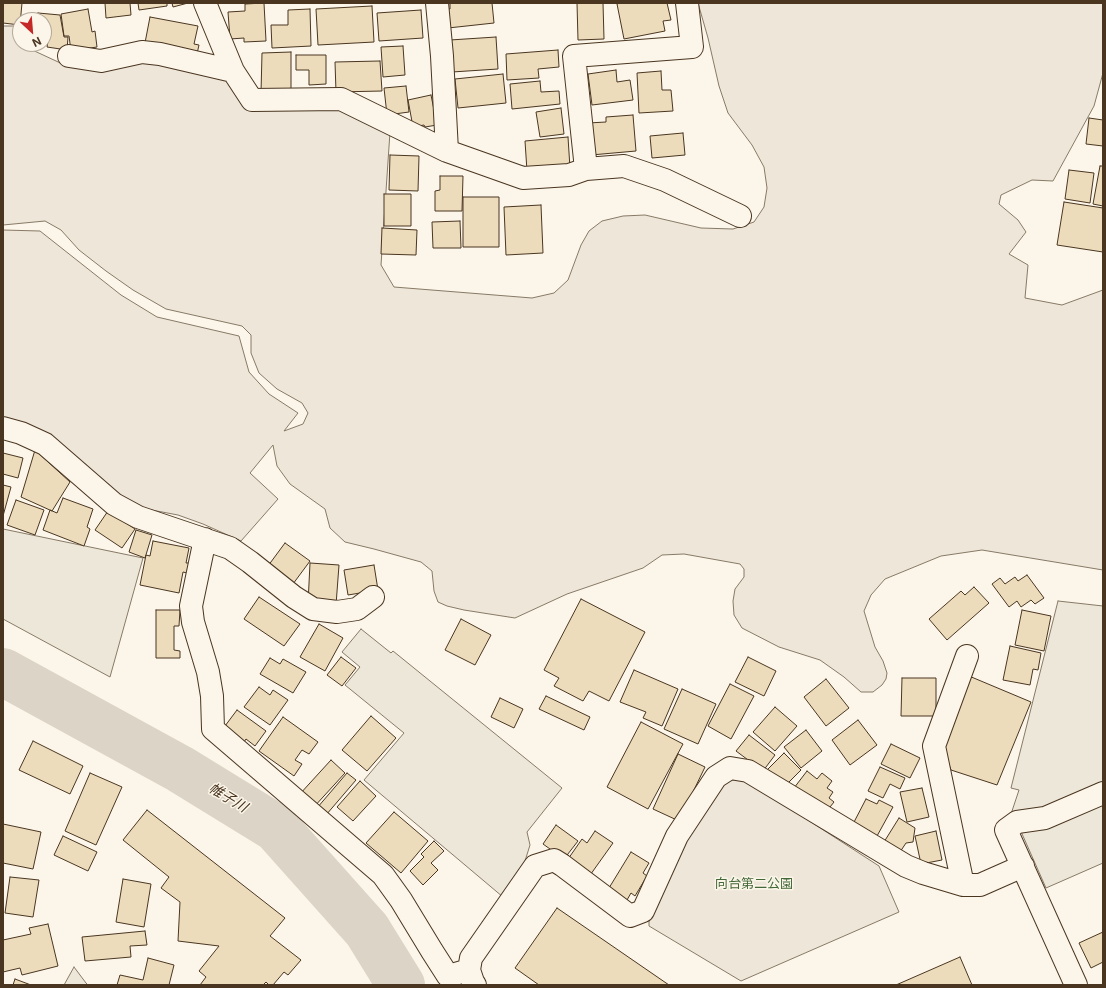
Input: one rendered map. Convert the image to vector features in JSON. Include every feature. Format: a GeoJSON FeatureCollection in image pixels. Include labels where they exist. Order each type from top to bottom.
{"type":"FeatureCollection","features":[{"type":"Feature","properties":{"kind":"street"},"geometry":{"type":"LineString","coordinates":[[206,3],[233,71],[252,100],[341,99],[447,151],[523,178],[569,175],[586,169],[624,166],[665,180],[740,216]]}},
{"type":"Feature","properties":{"kind":"street"},"geometry":{"type":"LineString","coordinates":[[436,3],[442,56],[447,151]]}},
{"type":"Feature","properties":{"kind":"street"},"geometry":{"type":"LineString","coordinates":[[586,169],[574,56],[692,47],[687,3]]}},
{"type":"Feature","properties":{"kind":"street"},"geometry":{"type":"LineString","coordinates":[[69,56],[101,61],[142,52],[160,54],[233,71]]}},
{"type":"Feature","properties":{"kind":"street"},"geometry":{"type":"LineString","coordinates":[[3,428],[21,433],[45,444],[114,504],[138,517],[230,548],[294,597],[313,609],[337,612],[357,609],[374,597]]}},
{"type":"Feature","properties":{"kind":"street"},"geometry":{"type":"LineString","coordinates":[[205,539],[191,606],[193,622],[208,672],[212,696],[213,729],[382,875],[401,900],[448,976],[472,978],[471,958],[535,866],[554,860],[630,916],[643,911],[677,836],[716,777],[730,768],[748,771],[906,866],[923,873],[963,885],[980,885],[1023,866]]}},
{"type":"Feature","properties":{"kind":"street"},"geometry":{"type":"LineString","coordinates":[[963,885],[934,746],[967,656]]}},
{"type":"Feature","properties":{"kind":"street"},"geometry":{"type":"LineString","coordinates":[[1076,985],[1006,830],[1017,822],[1045,818],[1103,793]]}},
{"type":"Feature","properties":{"kind":"green space"},"geometry":{"type":"Polygon","coordinates":[[[698,3],[1103,3],[1103,73],[1094,106],[1053,181],[1032,180],[1001,195],[999,204],[1018,220],[1026,232],[1009,254],[1028,265],[1025,298],[1062,305],[1103,290],[1103,570],[982,550],[941,556],[885,579],[871,595],[864,611],[875,647],[883,661],[887,673],[886,679],[882,685],[873,692],[861,692],[844,677],[820,660],[779,647],[742,628],[734,615],[733,601],[735,589],[744,577],[744,569],[740,564],[684,554],[662,555],[643,568],[567,594],[515,618],[464,610],[438,602],[434,591],[432,571],[421,562],[345,542],[330,528],[325,509],[290,484],[277,466],[273,445],[250,473],[278,499],[241,541],[203,524],[178,515],[141,508],[3,423],[3,230],[40,231],[121,295],[157,317],[239,336],[249,372],[269,394],[298,413],[284,431],[303,424],[308,413],[302,403],[277,389],[259,373],[251,353],[251,335],[242,326],[166,309],[133,290],[106,271],[79,250],[61,230],[45,221],[3,225],[3,26],[12,26],[12,52],[37,52],[69,67],[163,57],[227,77],[251,104],[340,103],[390,132],[381,265],[394,287],[532,298],[554,293],[568,280],[581,245],[589,231],[602,221],[623,216],[645,215],[701,228],[733,229],[754,222],[764,207],[767,188],[764,167],[752,145],[728,113],[719,86],[698,3]]]}},
{"type":"Feature","properties":{"kind":"green space","name":"向台第二公園"},"geometry":{"type":"Polygon","coordinates":[[[740,776],[879,866],[899,912],[741,981],[649,926],[649,915],[684,837],[720,783],[740,776]]]}},
{"type":"Feature","properties":{"kind":"shaded area"},"geometry":{"type":"Polygon","coordinates":[[[3,529],[143,558],[110,677],[3,619],[3,529]]]}},
{"type":"Feature","properties":{"kind":"shaded area"},"geometry":{"type":"Polygon","coordinates":[[[1058,601],[1103,606],[1103,789],[1008,823],[1019,790],[1011,788],[1058,601]]]}},
{"type":"Feature","properties":{"kind":"shaded area"},"geometry":{"type":"Polygon","coordinates":[[[361,629],[391,653],[393,651],[562,788],[527,832],[530,845],[525,861],[503,897],[364,780],[404,733],[345,685],[360,667],[342,652],[361,629]]]}},
{"type":"Feature","properties":{"kind":"shaded area"},"geometry":{"type":"Polygon","coordinates":[[[1103,799],[1103,863],[1046,888],[1019,827],[1103,799]]]}},
{"type":"Feature","properties":{"kind":"shaded area"},"geometry":{"type":"Polygon","coordinates":[[[74,967],[86,983],[88,985],[64,985],[74,967]]]}},
{"type":"Feature","properties":{"kind":"building"},"geometry":{"type":"Polygon","coordinates":[[[3,3],[22,3],[21,12],[12,12],[12,24],[3,23],[3,3]]]}},
{"type":"Feature","properties":{"kind":"building"},"geometry":{"type":"Polygon","coordinates":[[[105,3],[130,3],[131,15],[106,18],[105,3]]]}},
{"type":"Feature","properties":{"kind":"building"},"geometry":{"type":"Polygon","coordinates":[[[138,3],[167,3],[167,6],[139,10],[138,3]]]}},
{"type":"Feature","properties":{"kind":"building"},"geometry":{"type":"Polygon","coordinates":[[[172,3],[188,3],[173,7],[172,3]]]}},
{"type":"Feature","properties":{"kind":"building"},"geometry":{"type":"Polygon","coordinates":[[[264,3],[266,41],[244,42],[244,38],[230,39],[228,12],[245,11],[245,4],[264,3]]]}},
{"type":"Feature","properties":{"kind":"building"},"geometry":{"type":"Polygon","coordinates":[[[450,3],[492,3],[494,23],[448,28],[446,9],[450,9],[450,3]]]}},
{"type":"Feature","properties":{"kind":"building"},"geometry":{"type":"Polygon","coordinates":[[[577,3],[603,3],[604,39],[578,40],[577,3]]]}},
{"type":"Feature","properties":{"kind":"building"},"geometry":{"type":"Polygon","coordinates":[[[667,3],[671,20],[663,21],[665,31],[624,39],[617,4],[667,3]]]}},
{"type":"Feature","properties":{"kind":"building"},"geometry":{"type":"Polygon","coordinates":[[[372,6],[374,42],[318,45],[316,9],[372,6]]]}},
{"type":"Feature","properties":{"kind":"building"},"geometry":{"type":"Polygon","coordinates":[[[88,9],[92,32],[95,31],[97,47],[71,51],[69,36],[64,36],[61,14],[88,9]]]}},
{"type":"Feature","properties":{"kind":"building"},"geometry":{"type":"Polygon","coordinates":[[[310,9],[311,46],[272,48],[271,25],[288,25],[288,10],[310,9]]]}},
{"type":"Feature","properties":{"kind":"building"},"geometry":{"type":"Polygon","coordinates":[[[421,10],[423,38],[379,41],[377,13],[421,10]]]}},
{"type":"Feature","properties":{"kind":"building"},"geometry":{"type":"Polygon","coordinates":[[[52,14],[60,15],[64,37],[68,37],[67,50],[52,48],[52,14]]]}},
{"type":"Feature","properties":{"kind":"building"},"geometry":{"type":"Polygon","coordinates":[[[150,17],[198,26],[194,44],[199,45],[196,58],[144,48],[150,17]]]}},
{"type":"Feature","properties":{"kind":"building"},"geometry":{"type":"Polygon","coordinates":[[[496,37],[498,69],[452,72],[450,40],[496,37]]]}},
{"type":"Feature","properties":{"kind":"building"},"geometry":{"type":"Polygon","coordinates":[[[403,46],[405,75],[383,77],[381,47],[403,46]]]}},
{"type":"Feature","properties":{"kind":"building"},"geometry":{"type":"Polygon","coordinates":[[[558,50],[559,67],[538,69],[539,78],[507,80],[506,54],[558,50]]]}},
{"type":"Feature","properties":{"kind":"building"},"geometry":{"type":"Polygon","coordinates":[[[291,52],[291,93],[261,93],[262,53],[291,52]]]}},
{"type":"Feature","properties":{"kind":"building"},"geometry":{"type":"Polygon","coordinates":[[[296,55],[326,55],[326,84],[309,85],[309,70],[296,70],[296,55]]]}},
{"type":"Feature","properties":{"kind":"building"},"geometry":{"type":"Polygon","coordinates":[[[380,61],[382,91],[336,92],[335,62],[380,61]]]}},
{"type":"Feature","properties":{"kind":"building"},"geometry":{"type":"Polygon","coordinates":[[[616,70],[617,82],[630,80],[633,100],[592,105],[588,74],[616,70]]]}},
{"type":"Feature","properties":{"kind":"building"},"geometry":{"type":"Polygon","coordinates":[[[661,71],[662,90],[671,90],[673,111],[639,113],[637,73],[661,71]]]}},
{"type":"Feature","properties":{"kind":"building"},"geometry":{"type":"Polygon","coordinates":[[[503,74],[506,103],[458,108],[455,79],[503,74]]]}},
{"type":"Feature","properties":{"kind":"building"},"geometry":{"type":"Polygon","coordinates":[[[540,81],[541,92],[559,91],[560,104],[512,109],[510,84],[540,81]]]}},
{"type":"Feature","properties":{"kind":"building"},"geometry":{"type":"Polygon","coordinates":[[[406,86],[409,112],[387,115],[384,88],[406,86]]]}},
{"type":"Feature","properties":{"kind":"building"},"geometry":{"type":"Polygon","coordinates":[[[431,95],[437,125],[413,127],[408,100],[431,95]]]}},
{"type":"Feature","properties":{"kind":"building"},"geometry":{"type":"Polygon","coordinates":[[[561,108],[564,134],[540,137],[536,112],[561,108]]]}},
{"type":"Feature","properties":{"kind":"building"},"geometry":{"type":"Polygon","coordinates":[[[633,115],[636,151],[591,155],[588,123],[606,122],[606,117],[633,115]]]}},
{"type":"Feature","properties":{"kind":"building"},"geometry":{"type":"Polygon","coordinates":[[[1089,118],[1103,120],[1103,146],[1086,144],[1089,118]]]}},
{"type":"Feature","properties":{"kind":"building"},"geometry":{"type":"Polygon","coordinates":[[[683,133],[685,155],[652,158],[650,136],[683,133]]]}},
{"type":"Feature","properties":{"kind":"building"},"geometry":{"type":"Polygon","coordinates":[[[568,137],[570,168],[527,171],[525,141],[568,137]]]}},
{"type":"Feature","properties":{"kind":"building"},"geometry":{"type":"Polygon","coordinates":[[[390,155],[419,156],[418,191],[389,190],[390,155]]]}},
{"type":"Feature","properties":{"kind":"building"},"geometry":{"type":"Polygon","coordinates":[[[1100,166],[1103,166],[1103,206],[1093,204],[1100,166]]]}},
{"type":"Feature","properties":{"kind":"building"},"geometry":{"type":"Polygon","coordinates":[[[1069,170],[1094,173],[1090,203],[1065,199],[1069,170]]]}},
{"type":"Feature","properties":{"kind":"building"},"geometry":{"type":"Polygon","coordinates":[[[440,176],[463,176],[462,211],[435,211],[435,191],[440,190],[440,176]]]}},
{"type":"Feature","properties":{"kind":"building"},"geometry":{"type":"Polygon","coordinates":[[[384,194],[411,194],[411,226],[384,226],[384,194]]]}},
{"type":"Feature","properties":{"kind":"building"},"geometry":{"type":"Polygon","coordinates":[[[463,197],[499,197],[499,247],[463,247],[463,197]]]}},
{"type":"Feature","properties":{"kind":"building"},"geometry":{"type":"Polygon","coordinates":[[[1064,202],[1103,208],[1103,252],[1057,245],[1064,202]]]}},
{"type":"Feature","properties":{"kind":"building"},"geometry":{"type":"Polygon","coordinates":[[[541,205],[543,253],[506,255],[504,207],[541,205]]]}},
{"type":"Feature","properties":{"kind":"building"},"geometry":{"type":"Polygon","coordinates":[[[460,221],[461,248],[433,248],[432,222],[460,221]]]}},
{"type":"Feature","properties":{"kind":"building"},"geometry":{"type":"Polygon","coordinates":[[[382,228],[417,230],[416,255],[381,254],[382,228]]]}},
{"type":"Feature","properties":{"kind":"building"},"geometry":{"type":"Polygon","coordinates":[[[35,450],[70,482],[52,511],[21,497],[35,450]]]}},
{"type":"Feature","properties":{"kind":"building"},"geometry":{"type":"Polygon","coordinates":[[[3,453],[23,458],[18,478],[3,474],[3,453]]]}},
{"type":"Feature","properties":{"kind":"building"},"geometry":{"type":"Polygon","coordinates":[[[3,485],[11,487],[3,516],[3,485]]]}},
{"type":"Feature","properties":{"kind":"building"},"geometry":{"type":"Polygon","coordinates":[[[63,498],[93,509],[87,527],[90,529],[84,546],[43,530],[50,510],[57,513],[63,498]]]}},
{"type":"Feature","properties":{"kind":"building"},"geometry":{"type":"Polygon","coordinates":[[[16,500],[44,510],[35,535],[7,525],[16,500]]]}},
{"type":"Feature","properties":{"kind":"building"},"geometry":{"type":"Polygon","coordinates":[[[108,511],[135,529],[122,548],[95,530],[108,511]]]}},
{"type":"Feature","properties":{"kind":"building"},"geometry":{"type":"Polygon","coordinates":[[[136,530],[152,535],[145,558],[129,552],[136,530]]]}},
{"type":"Feature","properties":{"kind":"building"},"geometry":{"type":"Polygon","coordinates":[[[153,541],[189,548],[186,563],[189,563],[187,573],[183,572],[179,593],[140,585],[146,555],[150,556],[153,541]]]}},
{"type":"Feature","properties":{"kind":"building"},"geometry":{"type":"Polygon","coordinates":[[[285,543],[310,561],[290,588],[265,570],[285,543]]]}},
{"type":"Feature","properties":{"kind":"building"},"geometry":{"type":"Polygon","coordinates":[[[310,563],[339,565],[336,605],[308,604],[310,563]]]}},
{"type":"Feature","properties":{"kind":"building"},"geometry":{"type":"Polygon","coordinates":[[[374,565],[378,590],[348,595],[344,570],[374,565]]]}},
{"type":"Feature","properties":{"kind":"building"},"geometry":{"type":"Polygon","coordinates":[[[1027,575],[1044,598],[1035,604],[1031,600],[1021,607],[1017,601],[1009,607],[992,584],[1000,578],[1005,584],[1015,577],[1018,581],[1027,575]]]}},
{"type":"Feature","properties":{"kind":"building"},"geometry":{"type":"Polygon","coordinates":[[[974,587],[989,603],[947,640],[929,619],[961,591],[965,595],[974,587]]]}},
{"type":"Feature","properties":{"kind":"building"},"geometry":{"type":"Polygon","coordinates":[[[259,597],[300,624],[284,646],[244,619],[259,597]]]}},
{"type":"Feature","properties":{"kind":"building"},"geometry":{"type":"Polygon","coordinates":[[[581,599],[645,632],[609,701],[589,691],[583,701],[554,686],[559,678],[544,670],[581,599]]]}},
{"type":"Feature","properties":{"kind":"building"},"geometry":{"type":"Polygon","coordinates":[[[156,610],[180,610],[179,626],[174,626],[174,650],[180,651],[180,658],[156,658],[156,610]]]}},
{"type":"Feature","properties":{"kind":"building"},"geometry":{"type":"Polygon","coordinates":[[[1022,610],[1051,616],[1044,651],[1015,645],[1022,610]]]}},
{"type":"Feature","properties":{"kind":"building"},"geometry":{"type":"Polygon","coordinates":[[[461,619],[491,635],[475,665],[445,650],[461,619]]]}},
{"type":"Feature","properties":{"kind":"building"},"geometry":{"type":"Polygon","coordinates":[[[319,624],[343,638],[325,671],[300,657],[319,624]]]}},
{"type":"Feature","properties":{"kind":"building"},"geometry":{"type":"Polygon","coordinates":[[[1010,646],[1041,653],[1038,670],[1033,669],[1030,685],[1003,680],[1010,646]]]}},
{"type":"Feature","properties":{"kind":"building"},"geometry":{"type":"Polygon","coordinates":[[[341,657],[356,668],[342,686],[327,675],[341,657]]]}},
{"type":"Feature","properties":{"kind":"building"},"geometry":{"type":"Polygon","coordinates":[[[748,657],[776,671],[764,696],[735,682],[748,657]]]}},
{"type":"Feature","properties":{"kind":"building"},"geometry":{"type":"Polygon","coordinates":[[[270,658],[280,664],[283,659],[306,672],[293,693],[260,674],[270,658]]]}},
{"type":"Feature","properties":{"kind":"building"},"geometry":{"type":"Polygon","coordinates":[[[634,670],[678,689],[662,726],[643,718],[646,712],[620,702],[634,670]]]}},
{"type":"Feature","properties":{"kind":"building"},"geometry":{"type":"Polygon","coordinates":[[[969,676],[1031,702],[997,785],[951,770],[941,744],[969,676]]]}},
{"type":"Feature","properties":{"kind":"building"},"geometry":{"type":"Polygon","coordinates":[[[902,678],[936,678],[936,716],[901,716],[902,678]]]}},
{"type":"Feature","properties":{"kind":"building"},"geometry":{"type":"Polygon","coordinates":[[[826,679],[849,708],[826,726],[804,697],[826,679]]]}},
{"type":"Feature","properties":{"kind":"building"},"geometry":{"type":"Polygon","coordinates":[[[730,684],[754,696],[731,739],[708,726],[730,684]]]}},
{"type":"Feature","properties":{"kind":"building"},"geometry":{"type":"Polygon","coordinates":[[[259,687],[270,695],[273,690],[288,700],[270,725],[244,707],[259,687]]]}},
{"type":"Feature","properties":{"kind":"building"},"geometry":{"type":"Polygon","coordinates":[[[682,689],[716,704],[698,744],[664,729],[682,689]]]}},
{"type":"Feature","properties":{"kind":"building"},"geometry":{"type":"Polygon","coordinates":[[[546,696],[590,717],[584,730],[539,709],[546,696]]]}},
{"type":"Feature","properties":{"kind":"building"},"geometry":{"type":"Polygon","coordinates":[[[500,698],[523,709],[514,728],[491,717],[500,698]]]}},
{"type":"Feature","properties":{"kind":"building"},"geometry":{"type":"Polygon","coordinates":[[[775,707],[797,726],[775,751],[753,732],[775,707]]]}},
{"type":"Feature","properties":{"kind":"building"},"geometry":{"type":"Polygon","coordinates":[[[237,710],[266,731],[255,746],[246,739],[242,745],[222,730],[237,710]]]}},
{"type":"Feature","properties":{"kind":"building"},"geometry":{"type":"Polygon","coordinates":[[[371,716],[396,738],[367,771],[342,750],[371,716]]]}},
{"type":"Feature","properties":{"kind":"building"},"geometry":{"type":"Polygon","coordinates":[[[283,717],[318,742],[309,754],[302,750],[295,760],[302,764],[294,776],[259,751],[283,717]]]}},
{"type":"Feature","properties":{"kind":"building"},"geometry":{"type":"Polygon","coordinates":[[[858,720],[877,745],[850,765],[832,740],[858,720]]]}},
{"type":"Feature","properties":{"kind":"building"},"geometry":{"type":"Polygon","coordinates":[[[641,722],[683,744],[648,809],[607,787],[641,722]]]}},
{"type":"Feature","properties":{"kind":"building"},"geometry":{"type":"Polygon","coordinates":[[[806,730],[822,751],[801,768],[784,747],[806,730]]]}},
{"type":"Feature","properties":{"kind":"building"},"geometry":{"type":"Polygon","coordinates":[[[749,735],[775,755],[763,771],[736,751],[749,735]]]}},
{"type":"Feature","properties":{"kind":"building"},"geometry":{"type":"Polygon","coordinates":[[[33,741],[83,766],[70,794],[19,770],[33,741]]]}},
{"type":"Feature","properties":{"kind":"building"},"geometry":{"type":"Polygon","coordinates":[[[891,744],[920,758],[910,778],[881,764],[891,744]]]}},
{"type":"Feature","properties":{"kind":"building"},"geometry":{"type":"Polygon","coordinates":[[[784,753],[801,770],[783,788],[766,771],[784,753]]]}},
{"type":"Feature","properties":{"kind":"building"},"geometry":{"type":"Polygon","coordinates":[[[678,754],[705,767],[679,821],[653,809],[678,754]]]}},
{"type":"Feature","properties":{"kind":"building"},"geometry":{"type":"Polygon","coordinates":[[[331,760],[345,773],[313,808],[299,795],[331,760]]]}},
{"type":"Feature","properties":{"kind":"building"},"geometry":{"type":"Polygon","coordinates":[[[880,767],[905,778],[900,789],[890,784],[883,798],[868,791],[880,767]]]}},
{"type":"Feature","properties":{"kind":"building"},"geometry":{"type":"Polygon","coordinates":[[[807,771],[817,779],[822,773],[832,781],[827,788],[833,792],[829,798],[834,802],[826,812],[794,788],[807,771]]]}},
{"type":"Feature","properties":{"kind":"building"},"geometry":{"type":"Polygon","coordinates":[[[90,773],[122,787],[96,845],[65,831],[90,773]]]}},
{"type":"Feature","properties":{"kind":"building"},"geometry":{"type":"Polygon","coordinates":[[[347,773],[356,780],[326,815],[317,808],[347,773]]]}},
{"type":"Feature","properties":{"kind":"building"},"geometry":{"type":"Polygon","coordinates":[[[360,781],[376,796],[353,821],[337,807],[360,781]]]}},
{"type":"Feature","properties":{"kind":"building"},"geometry":{"type":"Polygon","coordinates":[[[922,788],[929,817],[907,822],[900,792],[922,788]]]}},
{"type":"Feature","properties":{"kind":"building"},"geometry":{"type":"Polygon","coordinates":[[[866,799],[877,804],[879,800],[893,807],[877,836],[853,824],[866,799]]]}},
{"type":"Feature","properties":{"kind":"building"},"geometry":{"type":"Polygon","coordinates":[[[147,810],[285,918],[270,936],[301,960],[288,975],[284,972],[273,985],[269,985],[266,982],[263,985],[200,985],[206,977],[199,971],[219,946],[178,941],[180,902],[161,888],[169,877],[123,840],[147,810]]]}},
{"type":"Feature","properties":{"kind":"building"},"geometry":{"type":"Polygon","coordinates":[[[394,812],[428,841],[401,873],[366,843],[394,812]]]}},
{"type":"Feature","properties":{"kind":"building"},"geometry":{"type":"Polygon","coordinates":[[[899,818],[915,828],[913,842],[906,843],[900,852],[884,842],[899,818]]]}},
{"type":"Feature","properties":{"kind":"building"},"geometry":{"type":"Polygon","coordinates":[[[3,824],[41,832],[33,869],[3,863],[3,824]]]}},
{"type":"Feature","properties":{"kind":"building"},"geometry":{"type":"Polygon","coordinates":[[[556,825],[578,841],[564,859],[543,844],[556,825]]]}},
{"type":"Feature","properties":{"kind":"building"},"geometry":{"type":"Polygon","coordinates":[[[595,831],[613,843],[588,878],[566,862],[582,839],[587,843],[595,831]]]}},
{"type":"Feature","properties":{"kind":"building"},"geometry":{"type":"Polygon","coordinates":[[[936,831],[942,860],[921,864],[915,836],[936,831]]]}},
{"type":"Feature","properties":{"kind":"building"},"geometry":{"type":"Polygon","coordinates":[[[63,836],[97,852],[88,871],[54,855],[63,836]]]}},
{"type":"Feature","properties":{"kind":"building"},"geometry":{"type":"Polygon","coordinates":[[[434,841],[444,851],[431,863],[438,870],[423,885],[410,871],[424,857],[421,854],[434,841]]]}},
{"type":"Feature","properties":{"kind":"building"},"geometry":{"type":"Polygon","coordinates":[[[631,852],[649,863],[643,873],[647,876],[635,896],[631,893],[627,900],[609,888],[631,852]]]}},
{"type":"Feature","properties":{"kind":"building"},"geometry":{"type":"Polygon","coordinates":[[[10,877],[39,880],[33,917],[5,913],[10,877]]]}},
{"type":"Feature","properties":{"kind":"building"},"geometry":{"type":"Polygon","coordinates":[[[123,879],[151,884],[144,927],[116,922],[123,879]]]}},
{"type":"Feature","properties":{"kind":"building"},"geometry":{"type":"Polygon","coordinates":[[[557,908],[669,985],[539,985],[515,968],[557,908]]]}},
{"type":"Feature","properties":{"kind":"building"},"geometry":{"type":"Polygon","coordinates":[[[48,924],[58,966],[22,975],[20,968],[3,972],[3,940],[31,934],[29,928],[48,924]]]}},
{"type":"Feature","properties":{"kind":"building"},"geometry":{"type":"Polygon","coordinates":[[[145,931],[147,945],[130,946],[131,957],[85,961],[82,937],[145,931]]]}},
{"type":"Feature","properties":{"kind":"building"},"geometry":{"type":"Polygon","coordinates":[[[1103,932],[1103,962],[1091,968],[1079,943],[1103,932]]]}},
{"type":"Feature","properties":{"kind":"building"},"geometry":{"type":"Polygon","coordinates":[[[960,957],[972,985],[896,985],[960,957]]]}},
{"type":"Feature","properties":{"kind":"building"},"geometry":{"type":"Polygon","coordinates":[[[148,958],[174,965],[169,985],[117,985],[120,975],[143,980],[148,958]]]}},
{"type":"Feature","properties":{"kind":"building"},"geometry":{"type":"Polygon","coordinates":[[[15,979],[31,985],[13,985],[15,979]]]}},
{"type":"Feature","properties":{"kind":"waterway","name":"帷子川"},"geometry":{"type":"LineString","coordinates":[[3,672],[180,769],[276,828],[367,930],[401,985]]}}]}
